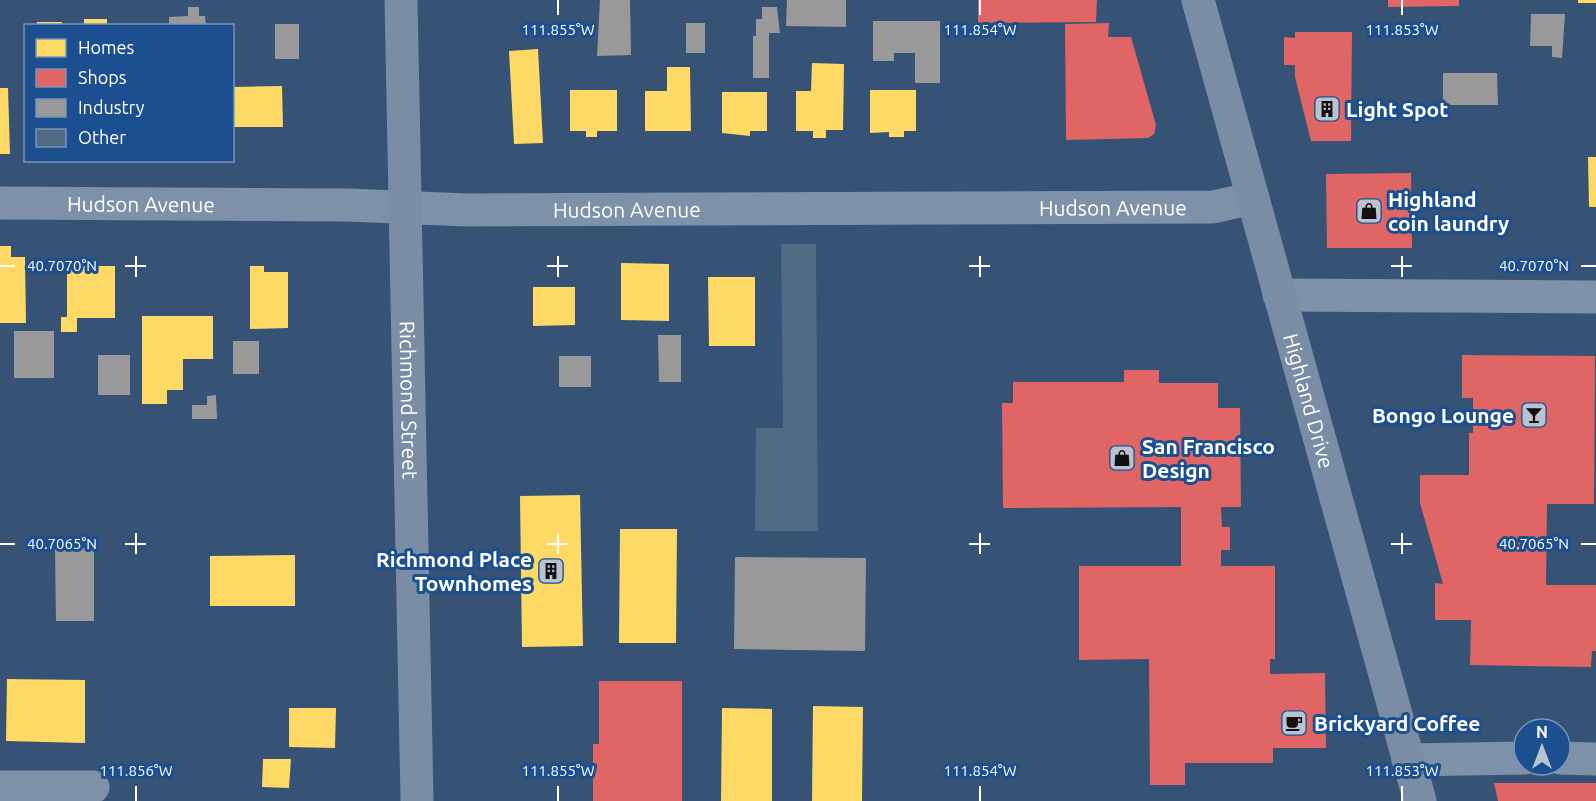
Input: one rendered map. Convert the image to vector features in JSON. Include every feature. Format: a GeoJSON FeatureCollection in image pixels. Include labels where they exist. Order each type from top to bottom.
{"type":"FeatureCollection","features":[{"type":"Feature","properties":{"kind":"main road","name":"Richmond Street"},"geometry":{"type":"LineString","coordinates":[[401,0],[407,207],[417,801]]}},
{"type":"Feature","properties":{"kind":"main road","name":"Highland Drive"},"geometry":{"type":"LineString","coordinates":[[1198,0],[1420,801]]}},
{"type":"Feature","properties":{"kind":"street","name":"Hudson Avenue"},"geometry":{"type":"LineString","coordinates":[[0,203],[407,207],[467,210],[1201,208],[1253,198]]}},
{"type":"Feature","properties":{"kind":"street"},"geometry":{"type":"LineString","coordinates":[[1279,294],[1596,297]]}},
{"type":"Feature","properties":{"kind":"street"},"geometry":{"type":"LineString","coordinates":[[1408,760],[1512,758]]}},
{"type":"Feature","properties":{"kind":"street"},"geometry":{"type":"LineString","coordinates":[[1572,758],[1596,759]]}},
{"type":"Feature","properties":{"kind":"street"},"geometry":{"type":"LineString","coordinates":[[0,787],[93,787]]}},
{"type":"Feature","properties":{"kind":"building: Homes"},"geometry":{"type":"Polygon","coordinates":[[[1578,0],[1596,0],[1596,3],[1578,3],[1578,0]]]}},
{"type":"Feature","properties":{"kind":"building: Homes"},"geometry":{"type":"Polygon","coordinates":[[[84,19],[107,19],[107,24],[84,24],[84,19]]]}},
{"type":"Feature","properties":{"kind":"building: Homes"},"geometry":{"type":"Polygon","coordinates":[[[37,22],[62,22],[62,24],[37,24],[37,22]]]}},
{"type":"Feature","properties":{"kind":"building: Homes"},"geometry":{"type":"Polygon","coordinates":[[[538,49],[543,143],[514,144],[509,51],[538,49]]]}},
{"type":"Feature","properties":{"kind":"building: Homes"},"geometry":{"type":"Polygon","coordinates":[[[812,63],[844,64],[843,130],[826,130],[826,138],[813,138],[813,131],[796,131],[796,91],[811,91],[812,63]]]}},
{"type":"Feature","properties":{"kind":"building: Homes"},"geometry":{"type":"Polygon","coordinates":[[[667,67],[690,67],[691,131],[645,131],[645,91],[667,91],[667,67]]]}},
{"type":"Feature","properties":{"kind":"building: Homes"},"geometry":{"type":"Polygon","coordinates":[[[282,86],[283,127],[234,127],[234,87],[282,86]]]}},
{"type":"Feature","properties":{"kind":"building: Homes"},"geometry":{"type":"Polygon","coordinates":[[[0,88],[8,88],[10,154],[0,154],[0,88]]]}},
{"type":"Feature","properties":{"kind":"building: Homes"},"geometry":{"type":"Polygon","coordinates":[[[570,90],[617,90],[617,131],[597,131],[597,137],[586,137],[586,131],[570,131],[570,90]]]}},
{"type":"Feature","properties":{"kind":"building: Homes"},"geometry":{"type":"Polygon","coordinates":[[[870,90],[916,90],[916,131],[904,131],[904,137],[889,137],[889,132],[870,133],[870,90]]]}},
{"type":"Feature","properties":{"kind":"building: Homes"},"geometry":{"type":"Polygon","coordinates":[[[722,92],[767,92],[767,131],[750,131],[750,136],[722,133],[722,92]]]}},
{"type":"Feature","properties":{"kind":"building: Homes"},"geometry":{"type":"Polygon","coordinates":[[[1588,157],[1596,157],[1596,207],[1589,207],[1588,157]]]}},
{"type":"Feature","properties":{"kind":"building: Homes"},"geometry":{"type":"Polygon","coordinates":[[[0,246],[11,246],[11,257],[25,257],[26,323],[0,323],[0,246]]]}},
{"type":"Feature","properties":{"kind":"building: Homes"},"geometry":{"type":"Polygon","coordinates":[[[621,263],[669,264],[669,321],[621,320],[621,263]]]}},
{"type":"Feature","properties":{"kind":"building: Homes"},"geometry":{"type":"Polygon","coordinates":[[[67,266],[115,266],[115,318],[77,318],[77,332],[61,332],[61,317],[67,317],[67,266]]]}},
{"type":"Feature","properties":{"kind":"building: Homes"},"geometry":{"type":"Polygon","coordinates":[[[250,266],[264,266],[264,272],[288,272],[288,328],[250,329],[250,266]]]}},
{"type":"Feature","properties":{"kind":"building: Homes"},"geometry":{"type":"Polygon","coordinates":[[[708,277],[755,277],[755,346],[709,346],[708,277]]]}},
{"type":"Feature","properties":{"kind":"building: Homes"},"geometry":{"type":"Polygon","coordinates":[[[533,287],[575,287],[575,325],[533,326],[533,287]]]}},
{"type":"Feature","properties":{"kind":"building: Homes"},"geometry":{"type":"Polygon","coordinates":[[[142,316],[213,316],[213,359],[183,359],[183,390],[167,390],[167,404],[142,404],[142,316]]]}},
{"type":"Feature","properties":{"kind":"building: Homes","name":"Richmond Place Townhomes"},"geometry":{"type":"Polygon","coordinates":[[[580,495],[583,646],[522,647],[520,496],[580,495]]]}},
{"type":"Feature","properties":{"kind":"building: Homes"},"geometry":{"type":"Polygon","coordinates":[[[620,529],[677,529],[676,643],[619,643],[620,529]]]}},
{"type":"Feature","properties":{"kind":"building: Homes"},"geometry":{"type":"Polygon","coordinates":[[[295,555],[295,606],[210,606],[210,556],[295,555]]]}},
{"type":"Feature","properties":{"kind":"building: Homes"},"geometry":{"type":"Polygon","coordinates":[[[7,679],[85,680],[85,743],[6,741],[7,679]]]}},
{"type":"Feature","properties":{"kind":"building: Homes"},"geometry":{"type":"Polygon","coordinates":[[[813,706],[863,707],[862,801],[812,801],[813,706]]]}},
{"type":"Feature","properties":{"kind":"building: Homes"},"geometry":{"type":"Polygon","coordinates":[[[289,708],[336,708],[335,748],[289,747],[289,708]]]}},
{"type":"Feature","properties":{"kind":"building: Homes"},"geometry":{"type":"Polygon","coordinates":[[[722,708],[772,709],[772,801],[721,801],[722,708]]]}},
{"type":"Feature","properties":{"kind":"building: Homes"},"geometry":{"type":"Polygon","coordinates":[[[263,759],[291,759],[289,788],[262,787],[263,759]]]}},
{"type":"Feature","properties":{"kind":"building: Shops"},"geometry":{"type":"Polygon","coordinates":[[[978,0],[1097,0],[1096,22],[978,23],[978,0]]]}},
{"type":"Feature","properties":{"kind":"building: Shops"},"geometry":{"type":"Polygon","coordinates":[[[1388,0],[1459,0],[1459,6],[1388,7],[1388,0]]]}},
{"type":"Feature","properties":{"kind":"building: Shops"},"geometry":{"type":"Polygon","coordinates":[[[1109,23],[1108,37],[1131,37],[1156,125],[1154,134],[1148,138],[1066,140],[1065,24],[1109,23]]]}},
{"type":"Feature","properties":{"kind":"building: Shops","name":"Light Spot"},"geometry":{"type":"Polygon","coordinates":[[[1295,32],[1352,32],[1351,141],[1311,141],[1295,77],[1295,65],[1284,65],[1284,37],[1295,38],[1295,32]]]}},
{"type":"Feature","properties":{"kind":"building: Shops","name":"Highland coin laundry"},"geometry":{"type":"Polygon","coordinates":[[[1411,173],[1412,248],[1327,248],[1326,174],[1411,173]]]}},
{"type":"Feature","properties":{"kind":"building: Shops"},"geometry":{"type":"Polygon","coordinates":[[[1462,355],[1595,356],[1594,504],[1547,504],[1546,585],[1596,585],[1596,651],[1592,651],[1591,667],[1470,665],[1471,620],[1435,620],[1435,583],[1443,584],[1420,503],[1420,475],[1469,475],[1469,433],[1473,433],[1473,398],[1462,398],[1462,355]]]}},
{"type":"Feature","properties":{"kind":"building: Shops"},"geometry":{"type":"Polygon","coordinates":[[[1124,370],[1159,370],[1159,383],[1218,383],[1218,408],[1240,408],[1241,507],[1221,507],[1222,527],[1230,527],[1230,550],[1221,550],[1221,566],[1275,566],[1275,659],[1270,659],[1270,674],[1325,673],[1326,748],[1273,748],[1273,763],[1185,763],[1185,785],[1150,785],[1149,659],[1079,660],[1079,566],[1181,566],[1181,507],[1003,508],[1002,403],[1013,403],[1013,382],[1124,382],[1124,370]]]}},
{"type":"Feature","properties":{"kind":"building: Shops"},"geometry":{"type":"Polygon","coordinates":[[[599,681],[682,681],[682,801],[593,801],[593,744],[599,744],[599,681]]]}},
{"type":"Feature","properties":{"kind":"building: Shops"},"geometry":{"type":"Polygon","coordinates":[[[1494,783],[1596,783],[1596,801],[1498,801],[1494,783]]]}},
{"type":"Feature","properties":{"kind":"building: Industry"},"geometry":{"type":"Polygon","coordinates":[[[600,0],[630,0],[631,55],[597,56],[600,0]]]}},
{"type":"Feature","properties":{"kind":"building: Industry"},"geometry":{"type":"Polygon","coordinates":[[[787,0],[846,0],[846,27],[786,26],[787,0]]]}},
{"type":"Feature","properties":{"kind":"building: Industry"},"geometry":{"type":"Polygon","coordinates":[[[188,7],[199,7],[199,16],[205,16],[206,24],[169,24],[169,17],[188,16],[188,7]]]}},
{"type":"Feature","properties":{"kind":"building: Industry"},"geometry":{"type":"Polygon","coordinates":[[[762,7],[777,7],[780,33],[769,33],[769,78],[753,78],[753,36],[756,36],[756,19],[762,19],[762,7]]]}},
{"type":"Feature","properties":{"kind":"building: Industry"},"geometry":{"type":"Polygon","coordinates":[[[1531,14],[1565,14],[1562,58],[1552,57],[1552,46],[1530,46],[1531,14]]]}},
{"type":"Feature","properties":{"kind":"building: Industry"},"geometry":{"type":"Polygon","coordinates":[[[873,21],[940,21],[940,83],[915,83],[915,53],[894,53],[894,61],[873,61],[873,21]]]}},
{"type":"Feature","properties":{"kind":"building: Industry"},"geometry":{"type":"Polygon","coordinates":[[[686,23],[705,23],[705,53],[686,53],[686,23]]]}},
{"type":"Feature","properties":{"kind":"building: Industry"},"geometry":{"type":"Polygon","coordinates":[[[275,24],[299,24],[299,59],[275,59],[275,24]]]}},
{"type":"Feature","properties":{"kind":"building: Industry"},"geometry":{"type":"Polygon","coordinates":[[[1443,73],[1497,73],[1498,105],[1443,105],[1443,73]]]}},
{"type":"Feature","properties":{"kind":"building: Industry"},"geometry":{"type":"Polygon","coordinates":[[[14,331],[54,331],[54,378],[14,378],[14,331]]]}},
{"type":"Feature","properties":{"kind":"building: Industry"},"geometry":{"type":"Polygon","coordinates":[[[658,335],[681,335],[681,382],[659,382],[658,335]]]}},
{"type":"Feature","properties":{"kind":"building: Industry"},"geometry":{"type":"Polygon","coordinates":[[[233,341],[259,341],[259,374],[233,374],[233,341]]]}},
{"type":"Feature","properties":{"kind":"building: Industry"},"geometry":{"type":"Polygon","coordinates":[[[98,355],[130,355],[130,395],[98,395],[98,355]]]}},
{"type":"Feature","properties":{"kind":"building: Industry"},"geometry":{"type":"Polygon","coordinates":[[[559,356],[591,356],[591,387],[559,387],[559,356]]]}},
{"type":"Feature","properties":{"kind":"building: Industry"},"geometry":{"type":"Polygon","coordinates":[[[216,395],[217,419],[192,419],[192,405],[207,405],[207,396],[216,395]]]}},
{"type":"Feature","properties":{"kind":"building: Industry"},"geometry":{"type":"Polygon","coordinates":[[[94,548],[94,621],[56,621],[55,549],[94,548]]]}},
{"type":"Feature","properties":{"kind":"building: Industry"},"geometry":{"type":"Polygon","coordinates":[[[735,557],[866,558],[865,651],[734,649],[735,557]]]}},
{"type":"Feature","properties":{"kind":"building: Other"},"geometry":{"type":"Polygon","coordinates":[[[781,244],[816,244],[818,531],[755,531],[756,428],[783,428],[781,244]]]}},
{"type":"Feature","properties":{"kind":"place","name":"Light Spot"},"geometry":{"type":"Point","coordinates":[1327,109]}},
{"type":"Feature","properties":{"kind":"place","name":"Highland coin laundry"},"geometry":{"type":"Point","coordinates":[1369,211]}},
{"type":"Feature","properties":{"kind":"place","name":"Bongo Lounge"},"geometry":{"type":"Point","coordinates":[1534,415]}},
{"type":"Feature","properties":{"kind":"place","name":"San Francisco Design"},"geometry":{"type":"Point","coordinates":[1122,458]}},
{"type":"Feature","properties":{"kind":"place","name":"Richmond Place Townhomes"},"geometry":{"type":"Point","coordinates":[551,571]}},
{"type":"Feature","properties":{"kind":"place","name":"Brickyard Coffee"},"geometry":{"type":"Point","coordinates":[1294,723]}}]}
